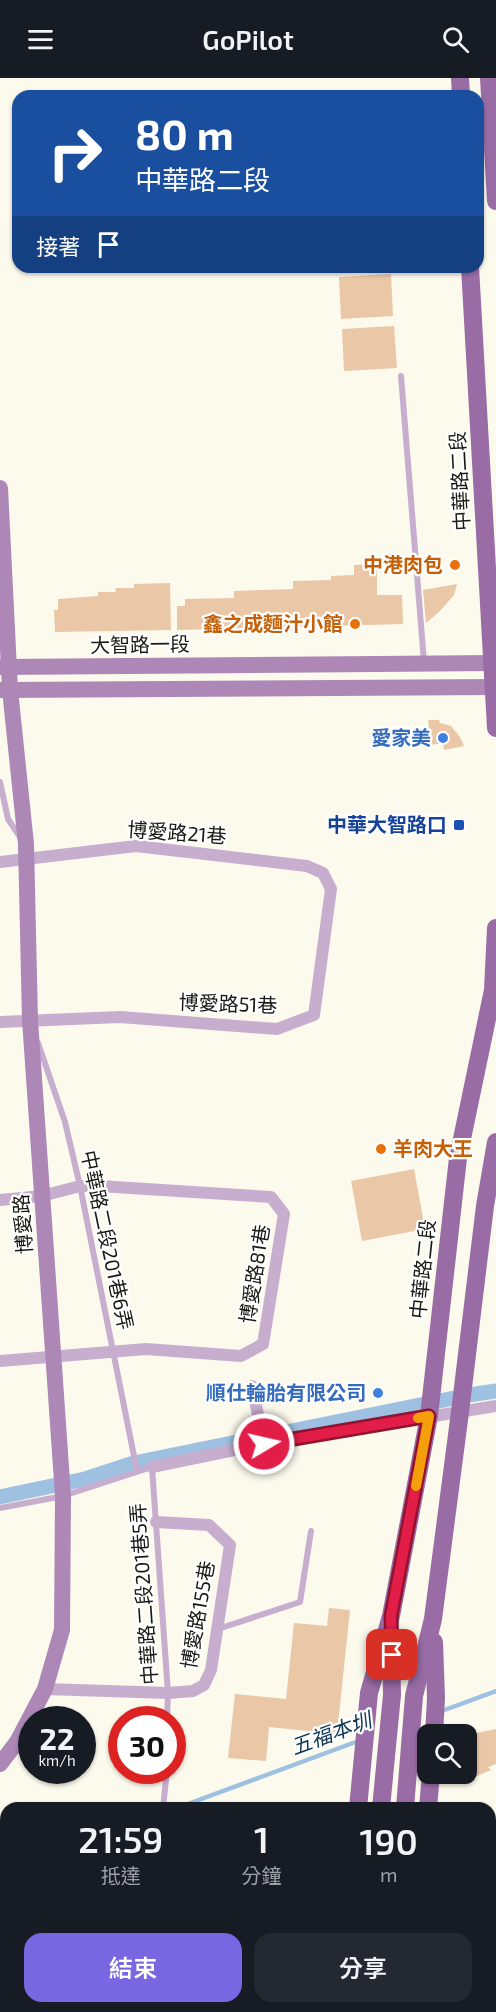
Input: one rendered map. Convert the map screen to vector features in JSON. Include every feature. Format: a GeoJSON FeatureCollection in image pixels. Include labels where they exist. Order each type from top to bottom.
{"type":"FeatureCollection","features":[{"type":"Feature","properties":{"kind":"main road"},"geometry":{"type":"LineString","coordinates":[[489,78],[496,201]]}},
{"type":"Feature","properties":{"kind":"main road","name":"中華路二段"},"geometry":{"type":"LineString","coordinates":[[470,273],[495,663],[496,728]]}},
{"type":"Feature","properties":{"kind":"main road","name":"中華路二段"},"geometry":{"type":"LineString","coordinates":[[359,1802],[369,1693],[391,1616],[429,1416],[458,1158],[493,990],[496,928]]}},
{"type":"Feature","properties":{"kind":"main road"},"geometry":{"type":"LineString","coordinates":[[405,1802],[414,1696],[433,1619],[490,1205],[496,1142]]}},
{"type":"Feature","properties":{"kind":"main road","name":"中華路二段"},"geometry":{"type":"LineString","coordinates":[[382,1802],[392,1695],[391,1616]]}},
{"type":"Feature","properties":{"kind":"main road"},"geometry":{"type":"LineString","coordinates":[[433,1619],[436,1698],[435,1724]]}},
{"type":"Feature","properties":{"kind":"main road"},"geometry":{"type":"LineString","coordinates":[[429,1802],[430,1784]]}},
{"type":"Feature","properties":{"kind":"street","name":"博愛路"},"geometry":{"type":"LineString","coordinates":[[0,488],[5,690],[27,852],[30,1020],[63,1496],[62,1630],[45,1689],[17,1742],[0,1764]]}},
{"type":"Feature","properties":{"kind":"street","name":"大智路一段"},"geometry":{"type":"LineString","coordinates":[[5,667],[495,663]]}},
{"type":"Feature","properties":{"kind":"street"},"geometry":{"type":"LineString","coordinates":[[5,690],[495,687]]}},
{"type":"Feature","properties":{"kind":"street","name":"博愛路21巷"},"geometry":{"type":"LineString","coordinates":[[0,861],[27,852],[136,846],[307,866],[323,873]]}},
{"type":"Feature","properties":{"kind":"street","name":"博愛路51巷"},"geometry":{"type":"LineString","coordinates":[[30,1020],[120,1017],[277,1029],[314,1015],[331,888],[323,873]]}},
{"type":"Feature","properties":{"kind":"street"},"geometry":{"type":"LineString","coordinates":[[0,1022],[30,1020]]}},
{"type":"Feature","properties":{"kind":"street","name":"博愛路81巷"},"geometry":{"type":"LineString","coordinates":[[0,1200],[42,1196],[80,1186],[271,1197],[284,1214],[263,1344],[241,1356],[146,1349],[0,1361]]}},
{"type":"Feature","properties":{"kind":"street"},"geometry":{"type":"LineString","coordinates":[[252,1386],[264,1444]]}},
{"type":"Feature","properties":{"kind":"street"},"geometry":{"type":"LineString","coordinates":[[152,1467],[264,1444],[496,1406]]}},
{"type":"Feature","properties":{"kind":"street","name":"博愛路155巷"},"geometry":{"type":"LineString","coordinates":[[45,1689],[168,1693],[193,1691],[204,1685],[212,1670],[230,1545],[209,1525],[156,1522]]}},
{"type":"Feature","properties":{"kind":"lane"},"geometry":{"type":"LineString","coordinates":[[401,376],[424,663]]}},
{"type":"Feature","properties":{"kind":"lane"},"geometry":{"type":"LineString","coordinates":[[0,782],[8,819],[27,852]]}},
{"type":"Feature","properties":{"kind":"lane","name":"中華路二段201巷6弄"},"geometry":{"type":"LineString","coordinates":[[30,1020],[64,1122],[80,1186],[137,1471]]}},
{"type":"Feature","properties":{"kind":"lane"},"geometry":{"type":"LineString","coordinates":[[0,1508],[63,1496],[152,1467]]}},
{"type":"Feature","properties":{"kind":"lane","name":"中華路二段201巷5弄"},"geometry":{"type":"LineString","coordinates":[[152,1467],[168,1706]]}},
{"type":"Feature","properties":{"kind":"lane"},"geometry":{"type":"LineString","coordinates":[[217,1629],[300,1602],[311,1531]]}},
{"type":"Feature","properties":{"kind":"lane"},"geometry":{"type":"LineString","coordinates":[[164,1802],[166,1784]]}},
{"type":"Feature","properties":{"kind":"building"},"geometry":{"type":"Polygon","coordinates":[[[391,274],[393,316],[341,319],[339,277],[391,274]]]}},
{"type":"Feature","properties":{"kind":"building"},"geometry":{"type":"Polygon","coordinates":[[[394,326],[397,368],[344,371],[342,329],[394,326]]]}},
{"type":"Feature","properties":{"kind":"building"},"geometry":{"type":"Polygon","coordinates":[[[377,564],[377,595],[402,595],[403,624],[177,630],[177,606],[185,606],[185,599],[234,598],[234,591],[293,589],[293,581],[331,580],[331,576],[354,575],[354,565],[377,564]]]}},
{"type":"Feature","properties":{"kind":"building"},"geometry":{"type":"Polygon","coordinates":[[[170,583],[171,630],[55,632],[54,610],[58,610],[58,599],[98,596],[98,592],[116,592],[115,588],[134,588],[134,584],[170,583]]]}},
{"type":"Feature","properties":{"kind":"building"},"geometry":{"type":"Polygon","coordinates":[[[457,584],[454,595],[426,623],[423,590],[457,584]]]}},
{"type":"Feature","properties":{"kind":"building"},"geometry":{"type":"Polygon","coordinates":[[[428,720],[439,720],[440,723],[451,726],[464,746],[444,750],[443,743],[431,745],[428,720]]]}},
{"type":"Feature","properties":{"kind":"building"},"geometry":{"type":"Polygon","coordinates":[[[414,1169],[425,1229],[362,1241],[351,1181],[414,1169]]]}},
{"type":"Feature","properties":{"kind":"building"},"geometry":{"type":"Polygon","coordinates":[[[329,1608],[350,1610],[337,1734],[269,1727],[266,1761],[228,1758],[235,1694],[286,1699],[294,1623],[327,1626],[329,1608]]]}},
{"type":"Feature","properties":{"kind":"building"},"geometry":{"type":"Polygon","coordinates":[[[496,1729],[496,1764],[488,1767],[491,1770],[477,1776],[477,1733],[496,1729]]]}},
{"type":"Feature","properties":{"kind":"waterway"},"geometry":{"type":"LineString","coordinates":[[0,1497],[85,1479],[134,1463],[496,1391]]}},
{"type":"Feature","properties":{"kind":"waterway","name":"五福本圳"},"geometry":{"type":"LineString","coordinates":[[439,1712],[496,1691]]}},
{"type":"Feature","properties":{"kind":"waterway","name":"五福本圳"},"geometry":{"type":"LineString","coordinates":[[193,1802],[361,1740]]}},
{"type":"Feature","properties":{"kind":"slow traffic"},"geometry":{"type":"LineString","coordinates":[[416,1486],[429,1416],[418,1418]]}},
{"type":"Feature","properties":{"kind":"place","name":"中港肉包"},"geometry":{"type":"Point","coordinates":[455,565]}},
{"type":"Feature","properties":{"kind":"place","name":"鑫之成麵汁小館"},"geometry":{"type":"Point","coordinates":[355,624]}},
{"type":"Feature","properties":{"kind":"place","name":"愛家美"},"geometry":{"type":"Point","coordinates":[443,738]}},
{"type":"Feature","properties":{"kind":"place","name":"中華大智路口"},"geometry":{"type":"Point","coordinates":[459,825]}},
{"type":"Feature","properties":{"kind":"place","name":"羊肉大王"},"geometry":{"type":"Point","coordinates":[381,1149]}},
{"type":"Feature","properties":{"kind":"place","name":"順仕輪胎有限公司"},"geometry":{"type":"Point","coordinates":[378,1393]}},
{"type":"Feature","properties":{"kind":"route"},"geometry":{"type":"LineString","coordinates":[[264,1444],[429,1416],[391,1616],[392,1655]]}}]}
